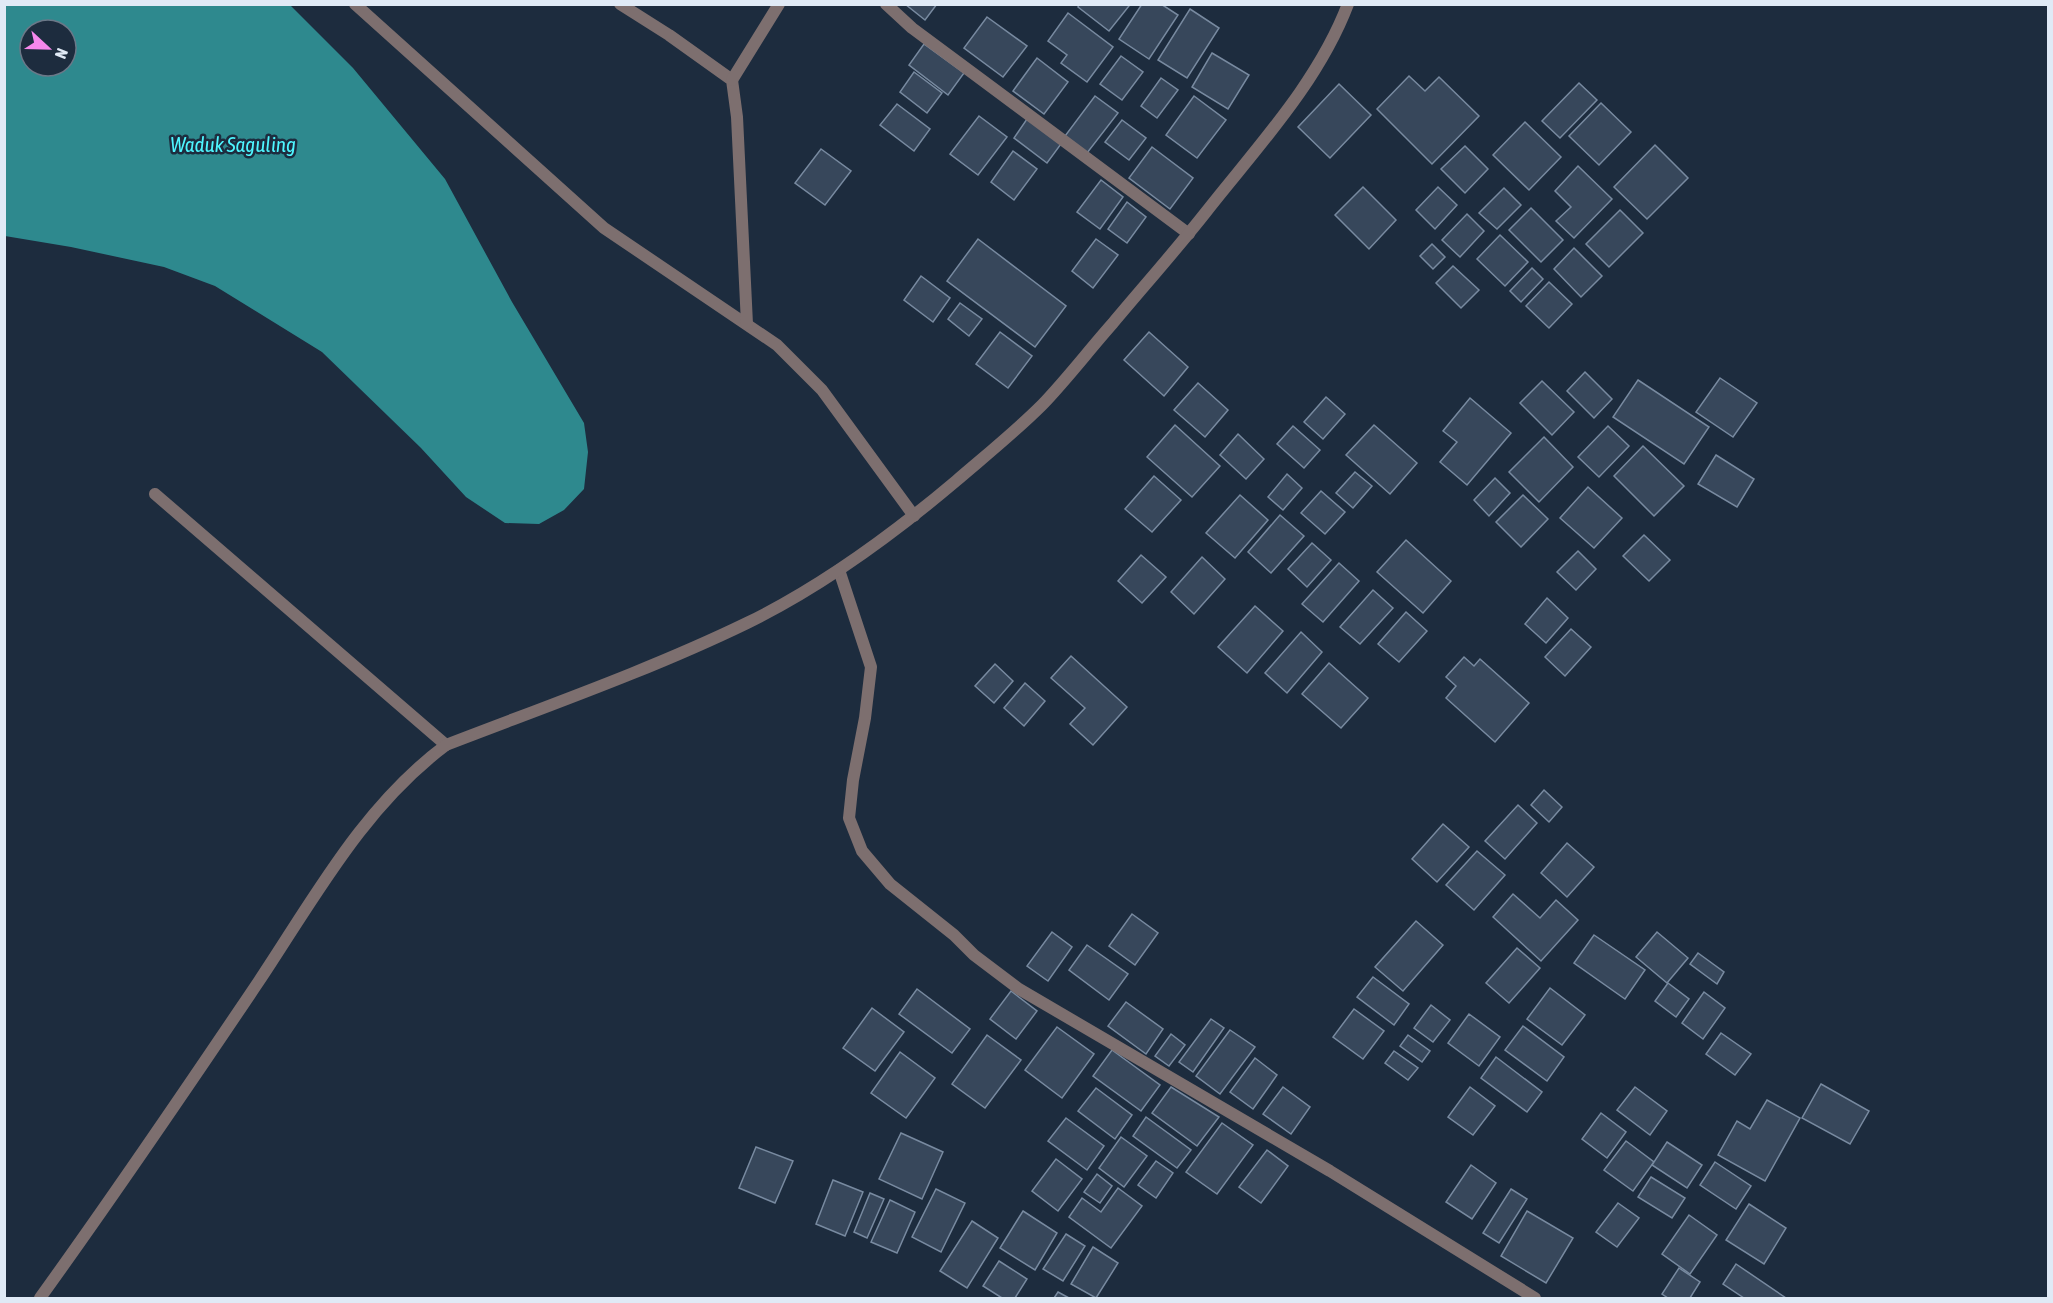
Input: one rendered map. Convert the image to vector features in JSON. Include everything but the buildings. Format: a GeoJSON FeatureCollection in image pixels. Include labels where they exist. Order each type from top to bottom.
{"type":"FeatureCollection","features":[{"type":"Feature","properties":{"kind":"street"},"geometry":{"type":"LineString","coordinates":[[355,4],[604,228],[777,345],[822,390],[914,516]]}},
{"type":"Feature","properties":{"kind":"street"},"geometry":{"type":"LineString","coordinates":[[620,4],[669,35],[732,80]]}},
{"type":"Feature","properties":{"kind":"street"},"geometry":{"type":"LineString","coordinates":[[747,324],[737,117],[732,80],[779,4]]}},
{"type":"Feature","properties":{"kind":"street"},"geometry":{"type":"LineString","coordinates":[[886,4],[912,28],[1189,234]]}},
{"type":"Feature","properties":{"kind":"street"},"geometry":{"type":"LineString","coordinates":[[40,1299],[188,1086],[332,868],[400,783],[446,745],[681,652],[749,622],[839,570],[914,516],[1013,433],[1040,406],[1189,234],[1320,64],[1348,4]]}},
{"type":"Feature","properties":{"kind":"street"},"geometry":{"type":"LineString","coordinates":[[155,494],[446,745]]}},
{"type":"Feature","properties":{"kind":"street"},"geometry":{"type":"LineString","coordinates":[[839,570],[871,667],[849,818],[862,851],[890,884],[954,935],[974,955],[1019,989],[1330,1170],[1536,1299]]}},
{"type":"Feature","properties":{"kind":"water","name":"Waduk Saguling"},"geometry":{"type":"Polygon","coordinates":[[[4,5],[290,5],[353,68],[445,179],[512,302],[584,423],[588,452],[584,489],[564,510],[539,524],[505,523],[466,497],[421,448],[322,352],[215,286],[164,267],[71,247],[5,236],[4,5]]]}}]}
